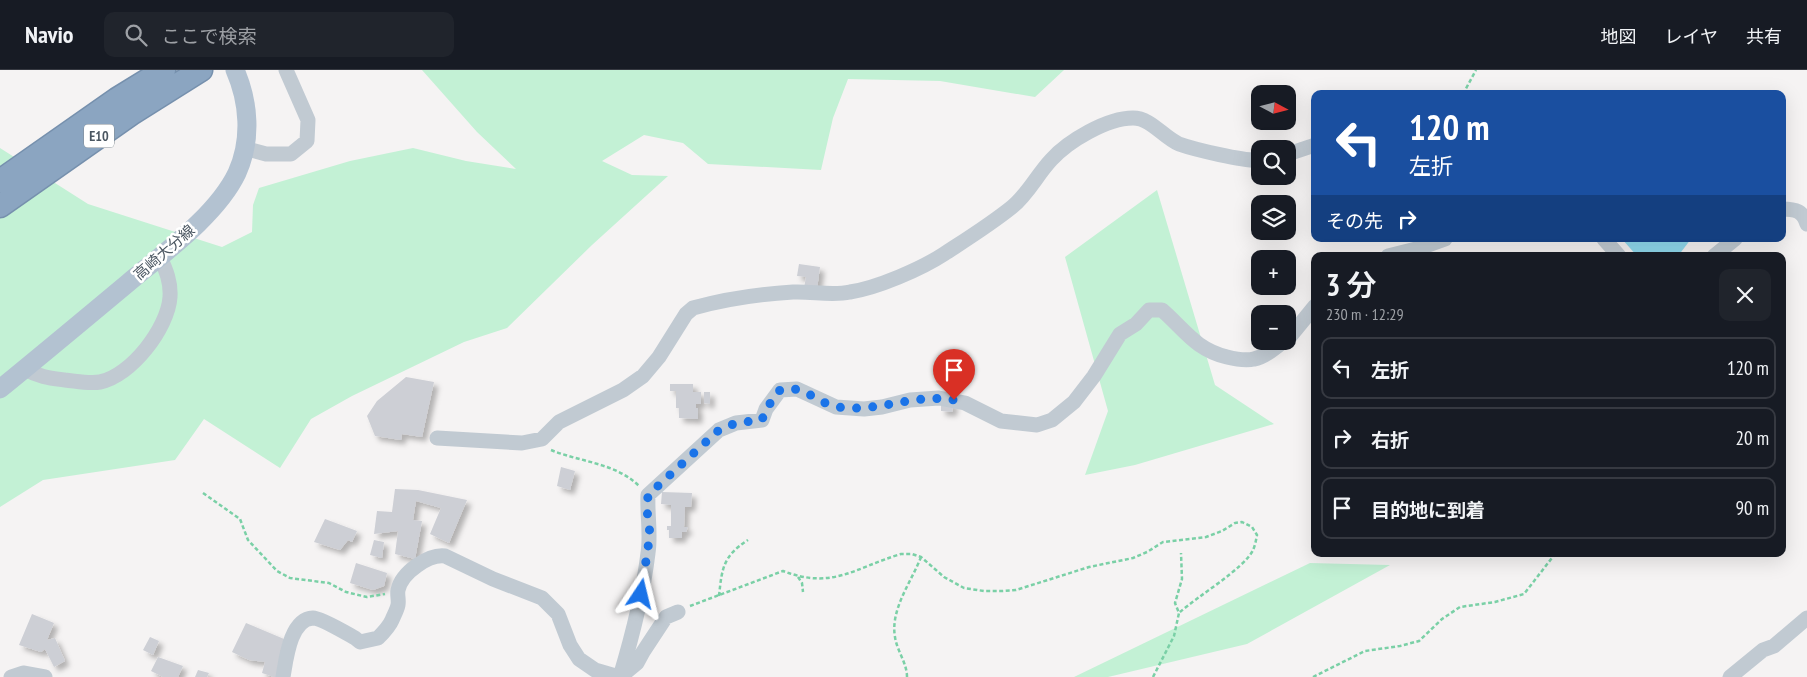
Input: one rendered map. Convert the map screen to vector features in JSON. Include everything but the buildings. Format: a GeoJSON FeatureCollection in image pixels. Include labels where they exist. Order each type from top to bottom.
{"type":"FeatureCollection","features":[{"type":"Feature","properties":{"kind":"highway","name":"E10"},"geometry":{"type":"LineString","coordinates":[[0,181],[117,99],[164,70]]}},
{"type":"Feature","properties":{"kind":"highway","name":"E10"},"geometry":{"type":"LineString","coordinates":[[0,206],[131,114],[201,70]]}},
{"type":"Feature","properties":{"kind":"main road","name":"高崎大分線"},"geometry":{"type":"LineString","coordinates":[[0,389],[160,257],[218,203],[237,172],[244,148],[247,119],[242,87],[235,70]]}},
{"type":"Feature","properties":{"kind":"street"},"geometry":{"type":"LineString","coordinates":[[244,148],[266,154],[291,154],[307,141],[308,120],[286,70]]}},
{"type":"Feature","properties":{"kind":"street"},"geometry":{"type":"LineString","coordinates":[[437,438],[522,443],[542,439],[559,422],[623,390],[643,376],[659,357],[686,314],[693,308],[753,297],[795,292],[832,294],[851,292],[921,268],[1014,205],[1051,160],[1065,148],[1091,130],[1112,122],[1134,118],[1149,123],[1179,144],[1233,157],[1251,159]]}},
{"type":"Feature","properties":{"kind":"street"},"geometry":{"type":"LineString","coordinates":[[1296,151],[1311,146]]}},
{"type":"Feature","properties":{"kind":"street"},"geometry":{"type":"LineString","coordinates":[[1786,209],[1800,212],[1807,224]]}},
{"type":"Feature","properties":{"kind":"street"},"geometry":{"type":"LineString","coordinates":[[1404,252],[1437,242]]}},
{"type":"Feature","properties":{"kind":"street"},"geometry":{"type":"LineString","coordinates":[[1607,242],[1615,252]]}},
{"type":"Feature","properties":{"kind":"street"},"geometry":{"type":"LineString","coordinates":[[1719,252],[1731,242]]}},
{"type":"Feature","properties":{"kind":"street"},"geometry":{"type":"LineString","coordinates":[[25,368],[35,375],[47,378],[89,383],[99,382],[119,375],[130,366],[160,327],[169,308],[168,274],[160,257]]}},
{"type":"Feature","properties":{"kind":"street"},"geometry":{"type":"LineString","coordinates":[[620,677],[641,594],[648,553],[650,534],[647,510],[648,495],[719,430],[736,423],[762,420],[766,409],[780,390],[797,389],[836,407],[864,409],[910,400],[939,398],[965,403],[1001,421],[1037,425],[1052,420],[1074,402],[1094,376],[1120,334],[1136,324],[1149,310],[1162,310],[1196,344],[1215,354],[1236,359],[1253,360],[1271,350]]}},
{"type":"Feature","properties":{"kind":"street"},"geometry":{"type":"LineString","coordinates":[[1296,329],[1311,311]]}},
{"type":"Feature","properties":{"kind":"street"},"geometry":{"type":"LineString","coordinates":[[283,677],[290,643],[298,626],[305,620],[314,618],[360,642],[378,638],[392,620],[398,605],[398,589],[413,568],[430,557],[437,555],[445,556],[485,575],[542,598],[558,614],[570,645],[579,659],[595,670],[620,677],[640,670],[643,652],[666,617],[678,612]]}},
{"type":"Feature","properties":{"kind":"street"},"geometry":{"type":"LineString","coordinates":[[1730,677],[1763,650],[1774,646],[1807,618]]}},
{"type":"Feature","properties":{"kind":"street"},"geometry":{"type":"LineString","coordinates":[[12,677],[24,673],[45,677]]}},
{"type":"Feature","properties":{"kind":"path"},"geometry":{"type":"LineString","coordinates":[[1465,90],[1476,70]]}},
{"type":"Feature","properties":{"kind":"path"},"geometry":{"type":"LineString","coordinates":[[542,439],[550,449],[563,455],[608,467],[632,479],[648,495]]}},
{"type":"Feature","properties":{"kind":"path"},"geometry":{"type":"LineString","coordinates":[[203,493],[240,520],[248,540],[277,572],[290,578],[329,583],[346,592],[367,597],[383,596],[398,589]]}},
{"type":"Feature","properties":{"kind":"path"},"geometry":{"type":"LineString","coordinates":[[678,612],[699,602],[782,571],[798,577],[818,580],[836,578],[901,554],[921,557],[944,577],[964,588],[984,591],[1016,590],[1089,567],[1133,558],[1163,542],[1206,537],[1222,531],[1235,523],[1242,522],[1252,527],[1257,535],[1253,551],[1224,579],[1179,613]]}},
{"type":"Feature","properties":{"kind":"path"},"geometry":{"type":"LineString","coordinates":[[719,596],[721,577],[727,559],[735,549],[748,540]]}},
{"type":"Feature","properties":{"kind":"path"},"geometry":{"type":"LineString","coordinates":[[1153,677],[1174,636],[1179,613],[1175,603],[1182,578],[1181,552]]}},
{"type":"Feature","properties":{"kind":"path"},"geometry":{"type":"LineString","coordinates":[[907,677],[902,658],[898,653],[894,629],[903,594],[921,557]]}},
{"type":"Feature","properties":{"kind":"path"},"geometry":{"type":"LineString","coordinates":[[1313,677],[1365,651],[1400,646],[1419,640],[1442,619],[1460,607],[1495,602],[1524,594],[1554,557]]}},
{"type":"Feature","properties":{"kind":"path"},"geometry":{"type":"LineString","coordinates":[[798,577],[802,583],[803,592]]}},
{"type":"Feature","properties":{"kind":"green space"},"geometry":{"type":"Polygon","coordinates":[[[422,70],[1064,70],[1035,97],[940,81],[848,79],[833,118],[821,170],[708,164],[683,143],[644,135],[602,161],[632,175],[668,176],[592,245],[507,328],[464,342],[352,396],[311,419],[280,468],[204,419],[175,460],[43,480],[0,507],[0,148],[88,204],[222,247],[252,232],[253,205],[259,188],[350,161],[413,148],[466,161],[516,169],[477,132],[422,70]]]}},
{"type":"Feature","properties":{"kind":"green space"},"geometry":{"type":"Polygon","coordinates":[[[1157,190],[1215,385],[1274,424],[1135,465],[1085,475],[1108,411],[1065,257],[1157,190]]]}},
{"type":"Feature","properties":{"kind":"green space"},"geometry":{"type":"Polygon","coordinates":[[[1310,563],[1390,565],[1247,644],[1108,677],[1074,677],[1310,563]]]}},
{"type":"Feature","properties":{"kind":"water"},"geometry":{"type":"Polygon","coordinates":[[[1625,242],[1689,242],[1681,252],[1633,252],[1625,242]]]}},
{"type":"Feature","properties":{"kind":"route"},"geometry":{"type":"LineString","coordinates":[[641,594],[650,534],[647,510],[648,495],[719,430],[736,423],[762,420],[766,409],[780,390],[797,389],[836,407],[864,409],[925,398],[954,400]]}}]}
